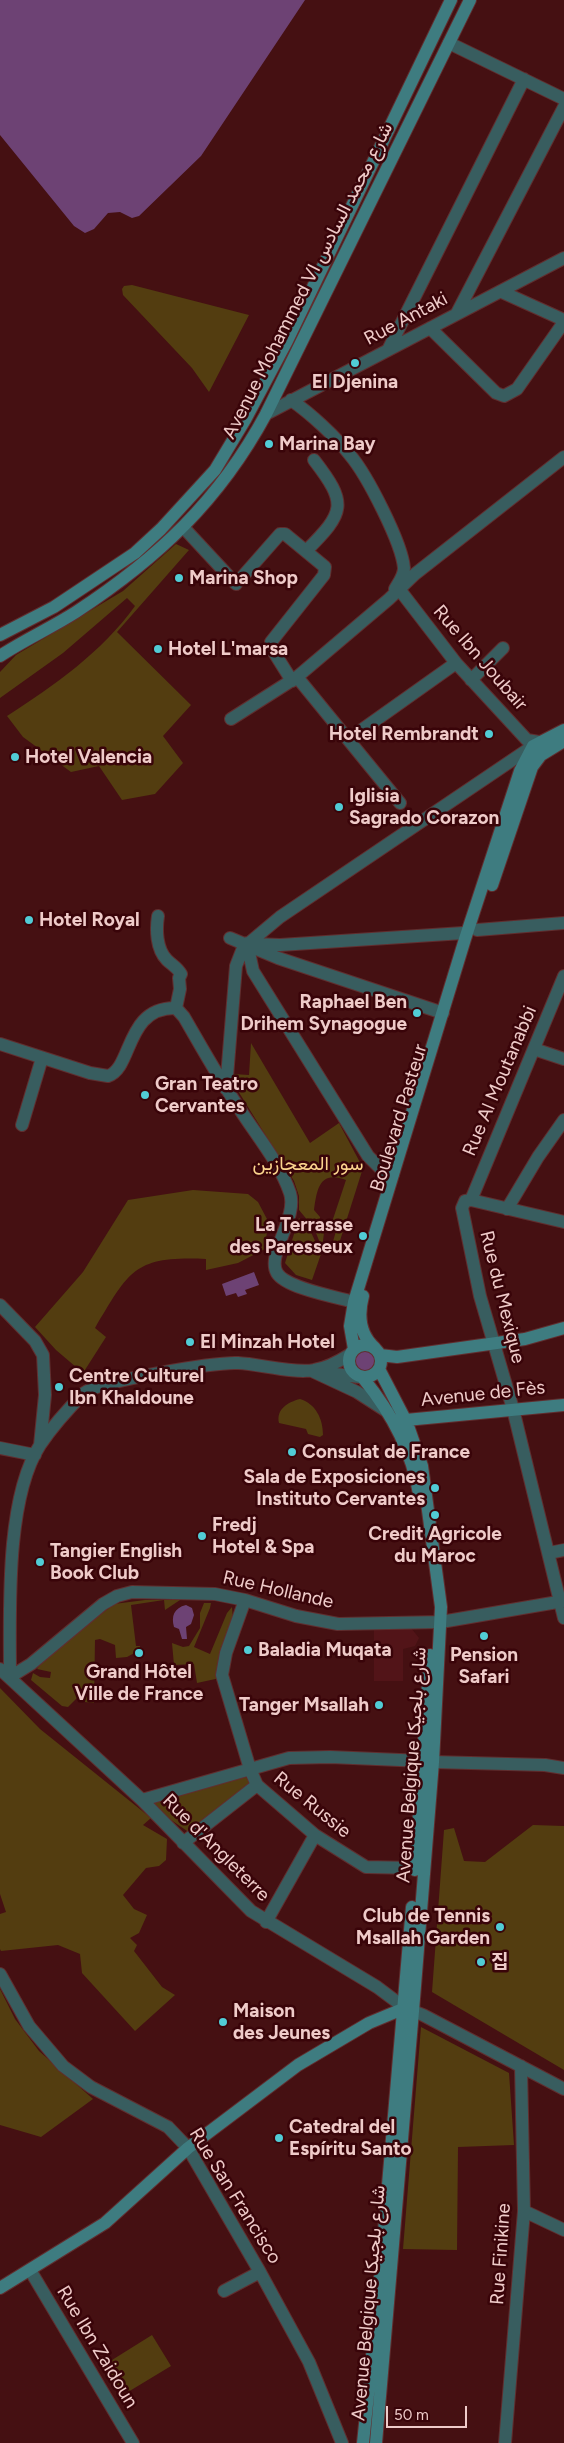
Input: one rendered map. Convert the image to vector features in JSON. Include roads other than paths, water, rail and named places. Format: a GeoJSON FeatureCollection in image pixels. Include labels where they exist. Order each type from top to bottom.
{"type":"FeatureCollection","features":[{"type":"Feature","properties":{"kind":"main road","name":"Avenue Mohammed VI شارع محمد السادس"},"geometry":{"type":"LineString","coordinates":[[0,635],[54,607],[134,553],[161,529],[215,470],[245,420],[287,340],[451,0]]}},
{"type":"Feature","properties":{"kind":"main road","name":"Avenue Mohammed VI شارع محمد السادس"},"geometry":{"type":"LineString","coordinates":[[0,656],[75,612],[124,579],[184,528],[245,450],[266,414],[470,0]]}},
{"type":"Feature","properties":{"kind":"main road"},"geometry":{"type":"LineString","coordinates":[[377,1352],[379,1369],[373,1376],[361,1377],[349,1366],[352,1352],[350,1333],[352,1309],[520,771],[529,752],[539,742],[564,730]]}},
{"type":"Feature","properties":{"kind":"main road","name":"Boulevard Pasteur"},"geometry":{"type":"LineString","coordinates":[[377,1352],[368,1342],[362,1328],[360,1313],[362,1302],[477,930],[532,767],[541,755],[564,742]]}},
{"type":"Feature","properties":{"kind":"main road"},"geometry":{"type":"LineString","coordinates":[[352,1352],[366,1345],[377,1352],[397,1358],[494,1344],[538,1336],[564,1328]]}},
{"type":"Feature","properties":{"kind":"main road","name":"Avenue Belgique شارع بلجيكا"},"geometry":{"type":"LineString","coordinates":[[376,2443],[437,1622],[441,1607],[429,1506],[422,1466],[406,1420],[379,1369]]}},
{"type":"Feature","properties":{"kind":"main road","name":"Avenue Belgique شارع بلجيكا"},"geometry":{"type":"LineString","coordinates":[[361,1377],[388,1412],[408,1455],[418,1490],[437,1622]]}},
{"type":"Feature","properties":{"kind":"main road","name":"Avenue de Fès"},"geometry":{"type":"LineString","coordinates":[[406,1420],[564,1405]]}},
{"type":"Feature","properties":{"kind":"main road"},"geometry":{"type":"LineString","coordinates":[[388,1412],[406,1420]]}},
{"type":"Feature","properties":{"kind":"main road","name":"Avenue Belgique شارع بلجيكا"},"geometry":{"type":"LineString","coordinates":[[363,2443],[409,2010],[415,1868],[428,1761]]}},
{"type":"Feature","properties":{"kind":"main road"},"geometry":{"type":"LineString","coordinates":[[0,2288],[105,2223],[188,2148],[298,2065],[369,2023],[409,2010]]}},
{"type":"Feature","properties":{"kind":"street"},"geometry":{"type":"LineString","coordinates":[[449,43],[564,99]]}},
{"type":"Feature","properties":{"kind":"street"},"geometry":{"type":"LineString","coordinates":[[388,350],[524,79]]}},
{"type":"Feature","properties":{"kind":"street"},"geometry":{"type":"LineString","coordinates":[[457,313],[564,107]]}},
{"type":"Feature","properties":{"kind":"street","name":"Rue Antaki"},"geometry":{"type":"LineString","coordinates":[[266,414],[564,258]]}},
{"type":"Feature","properties":{"kind":"street"},"geometry":{"type":"LineString","coordinates":[[430,328],[496,393],[504,396],[517,389],[564,321],[502,292]]}},
{"type":"Feature","properties":{"kind":"street"},"geometry":{"type":"LineString","coordinates":[[291,400],[306,410],[351,456],[391,528],[404,568],[403,576],[389,599]]}},
{"type":"Feature","properties":{"kind":"street"},"geometry":{"type":"LineString","coordinates":[[231,719],[294,679],[437,557],[564,457]]}},
{"type":"Feature","properties":{"kind":"street"},"geometry":{"type":"LineString","coordinates":[[306,551],[331,524],[338,511],[338,497],[335,490],[314,460]]}},
{"type":"Feature","properties":{"kind":"street"},"geometry":{"type":"LineString","coordinates":[[184,528],[236,584],[280,534],[286,534],[325,567],[325,572],[271,642],[272,649],[294,679],[349,739],[400,803]]}},
{"type":"Feature","properties":{"kind":"street","name":"Rue Ibn Joubair"},"geometry":{"type":"LineString","coordinates":[[399,589],[471,680],[527,740],[539,742]]}},
{"type":"Feature","properties":{"kind":"street"},"geometry":{"type":"LineString","coordinates":[[471,680],[503,648]]}},
{"type":"Feature","properties":{"kind":"street"},"geometry":{"type":"LineString","coordinates":[[349,739],[456,663]]}},
{"type":"Feature","properties":{"kind":"street"},"geometry":{"type":"LineString","coordinates":[[226,1088],[236,966],[240,953],[247,943],[280,917],[539,742]]}},
{"type":"Feature","properties":{"kind":"street"},"geometry":{"type":"LineString","coordinates":[[158,916],[158,941],[166,959],[181,974],[176,1008]]}},
{"type":"Feature","properties":{"kind":"street"},"geometry":{"type":"LineString","coordinates":[[477,930],[564,923]]}},
{"type":"Feature","properties":{"kind":"street"},"geometry":{"type":"LineString","coordinates":[[247,943],[280,945],[463,933]]}},
{"type":"Feature","properties":{"kind":"street"},"geometry":{"type":"LineString","coordinates":[[230,938],[247,943],[278,958],[443,1013]]}},
{"type":"Feature","properties":{"kind":"street"},"geometry":{"type":"LineString","coordinates":[[247,943],[252,971],[368,1156],[383,1171],[393,1174]]}},
{"type":"Feature","properties":{"kind":"street","name":"Rue Al Moutanabbi"},"geometry":{"type":"LineString","coordinates":[[474,1200],[564,976]]}},
{"type":"Feature","properties":{"kind":"street"},"geometry":{"type":"LineString","coordinates":[[0,1044],[103,1077],[113,1075],[118,1070],[135,1030],[157,1013],[176,1008]]}},
{"type":"Feature","properties":{"kind":"street"},"geometry":{"type":"LineString","coordinates":[[176,1008],[274,1162],[291,1197],[291,1210],[274,1261],[276,1271],[281,1278],[352,1309]]}},
{"type":"Feature","properties":{"kind":"street"},"geometry":{"type":"LineString","coordinates":[[534,1048],[564,1059]]}},
{"type":"Feature","properties":{"kind":"street"},"geometry":{"type":"LineString","coordinates":[[22,1125],[42,1058]]}},
{"type":"Feature","properties":{"kind":"street"},"geometry":{"type":"LineString","coordinates":[[507,1209],[538,1157],[564,1120]]}},
{"type":"Feature","properties":{"kind":"street","name":"Rue du Mexique"},"geometry":{"type":"LineString","coordinates":[[474,1200],[467,1200],[463,1204],[463,1219],[562,1602],[564,1618]]}},
{"type":"Feature","properties":{"kind":"street"},"geometry":{"type":"LineString","coordinates":[[474,1200],[564,1222]]}},
{"type":"Feature","properties":{"kind":"street"},"geometry":{"type":"LineString","coordinates":[[0,1305],[35,1341],[43,1355],[45,1395],[37,1450],[22,1492],[15,1523],[5,1673]]}},
{"type":"Feature","properties":{"kind":"street"},"geometry":{"type":"LineString","coordinates":[[312,1371],[331,1365],[352,1352]]}},
{"type":"Feature","properties":{"kind":"street"},"geometry":{"type":"LineString","coordinates":[[37,1450],[79,1398],[89,1389],[101,1384],[229,1363],[361,1377]]}},
{"type":"Feature","properties":{"kind":"street"},"geometry":{"type":"LineString","coordinates":[[312,1371],[350,1388],[388,1412]]}},
{"type":"Feature","properties":{"kind":"street"},"geometry":{"type":"LineString","coordinates":[[0,1448],[37,1450]]}},
{"type":"Feature","properties":{"kind":"street"},"geometry":{"type":"LineString","coordinates":[[549,1553],[564,1550]]}},
{"type":"Feature","properties":{"kind":"street","name":"Rue Hollande"},"geometry":{"type":"LineString","coordinates":[[5,1673],[32,1664],[103,1604],[117,1596],[132,1592],[210,1593],[245,1600],[327,1623],[437,1622],[562,1602]]}},
{"type":"Feature","properties":{"kind":"street","name":"Rue Russie"},"geometry":{"type":"LineString","coordinates":[[245,1600],[226,1653],[222,1675],[250,1769],[258,1785],[315,1836],[366,1867],[415,1868]]}},
{"type":"Feature","properties":{"kind":"street","name":"Rue d'Angleterre"},"geometry":{"type":"LineString","coordinates":[[5,1673],[142,1800],[251,1911],[266,1922],[377,1987],[409,2010],[564,2089]]}},
{"type":"Feature","properties":{"kind":"street"},"geometry":{"type":"LineString","coordinates":[[142,1800],[278,1761],[302,1757],[545,1765],[564,1768]]}},
{"type":"Feature","properties":{"kind":"street"},"geometry":{"type":"LineString","coordinates":[[183,1843],[258,1785]]}},
{"type":"Feature","properties":{"kind":"street"},"geometry":{"type":"LineString","coordinates":[[266,1922],[315,1836]]}},
{"type":"Feature","properties":{"kind":"street","name":"Rue San Francisco"},"geometry":{"type":"LineString","coordinates":[[0,1974],[29,2026],[63,2066],[91,2087],[168,2127],[188,2148],[260,2272],[309,2362],[342,2443]]}},
{"type":"Feature","properties":{"kind":"street","name":"Rue Finikine"},"geometry":{"type":"LineString","coordinates":[[505,2443],[524,2211],[521,2066]]}},
{"type":"Feature","properties":{"kind":"street"},"geometry":{"type":"LineString","coordinates":[[524,2211],[564,2230]]}},
{"type":"Feature","properties":{"kind":"street","name":"Rue Ibn Zaidoun"},"geometry":{"type":"LineString","coordinates":[[30,2270],[133,2443]]}},
{"type":"Feature","properties":{"kind":"street"},"geometry":{"type":"LineString","coordinates":[[224,2291],[260,2272]]}},
{"type":"Feature","properties":{"kind":"place","name":"El Djenina"},"geometry":{"type":"Point","coordinates":[355,363]}},
{"type":"Feature","properties":{"kind":"place","name":"Marina Bay"},"geometry":{"type":"Point","coordinates":[269,444]}},
{"type":"Feature","properties":{"kind":"place","name":"Marina Shop"},"geometry":{"type":"Point","coordinates":[179,578]}},
{"type":"Feature","properties":{"kind":"place","name":"Hotel L'marsa"},"geometry":{"type":"Point","coordinates":[158,649]}},
{"type":"Feature","properties":{"kind":"place","name":"Hotel Rembrandt"},"geometry":{"type":"Point","coordinates":[489,734]}},
{"type":"Feature","properties":{"kind":"place","name":"Hotel Valencia"},"geometry":{"type":"Point","coordinates":[15,757]}},
{"type":"Feature","properties":{"kind":"place","name":"Iglisia Sagrado Corazon"},"geometry":{"type":"Point","coordinates":[339,807]}},
{"type":"Feature","properties":{"kind":"place","name":"Hotel Royal"},"geometry":{"type":"Point","coordinates":[29,920]}},
{"type":"Feature","properties":{"kind":"place","name":"Raphael Ben Drihem Synagogue"},"geometry":{"type":"Point","coordinates":[417,1013]}},
{"type":"Feature","properties":{"kind":"place","name":"Gran Teatro Cervantes"},"geometry":{"type":"Point","coordinates":[145,1095]}},
{"type":"Feature","properties":{"kind":"place","name":"La Terrasse des Paresseux"},"geometry":{"type":"Point","coordinates":[363,1236]}},
{"type":"Feature","properties":{"kind":"place","name":"El Minzah Hotel"},"geometry":{"type":"Point","coordinates":[190,1342]}},
{"type":"Feature","properties":{"kind":"place","name":"Centre Culturel Ibn Khaldoune"},"geometry":{"type":"Point","coordinates":[59,1387]}},
{"type":"Feature","properties":{"kind":"place","name":"Consulat de France"},"geometry":{"type":"Point","coordinates":[292,1452]}},
{"type":"Feature","properties":{"kind":"place","name":"Sala de Exposiciones Instituto Cervantes"},"geometry":{"type":"Point","coordinates":[435,1488]}},
{"type":"Feature","properties":{"kind":"place","name":"Credit Agricole du Maroc"},"geometry":{"type":"Point","coordinates":[435,1515]}},
{"type":"Feature","properties":{"kind":"place","name":"Fredj Hotel & Spa"},"geometry":{"type":"Point","coordinates":[202,1536]}},
{"type":"Feature","properties":{"kind":"place","name":"Tangier English Book Club"},"geometry":{"type":"Point","coordinates":[40,1562]}},
{"type":"Feature","properties":{"kind":"place","name":"Pension Safari"},"geometry":{"type":"Point","coordinates":[484,1636]}},
{"type":"Feature","properties":{"kind":"place","name":"Baladia Muqata"},"geometry":{"type":"Point","coordinates":[248,1650]}},
{"type":"Feature","properties":{"kind":"place","name":"Grand Hôtel Ville de France"},"geometry":{"type":"Point","coordinates":[139,1653]}},
{"type":"Feature","properties":{"kind":"place","name":"Tanger Msallah"},"geometry":{"type":"Point","coordinates":[379,1705]}},
{"type":"Feature","properties":{"kind":"place","name":"Club de Tennis Msallah Garden"},"geometry":{"type":"Point","coordinates":[500,1927]}},
{"type":"Feature","properties":{"kind":"place","name":"집"},"geometry":{"type":"Point","coordinates":[481,1962]}},
{"type":"Feature","properties":{"kind":"place","name":"Maison des Jeunes"},"geometry":{"type":"Point","coordinates":[223,2022]}},
{"type":"Feature","properties":{"kind":"place","name":"Catedral del Espíritu Santo"},"geometry":{"type":"Point","coordinates":[279,2138]}},
{"type":"Feature","properties":{"kind":"park label","name":"سور المعجازين"},"geometry":{"type":"Point","coordinates":[308,1164]}}]}
